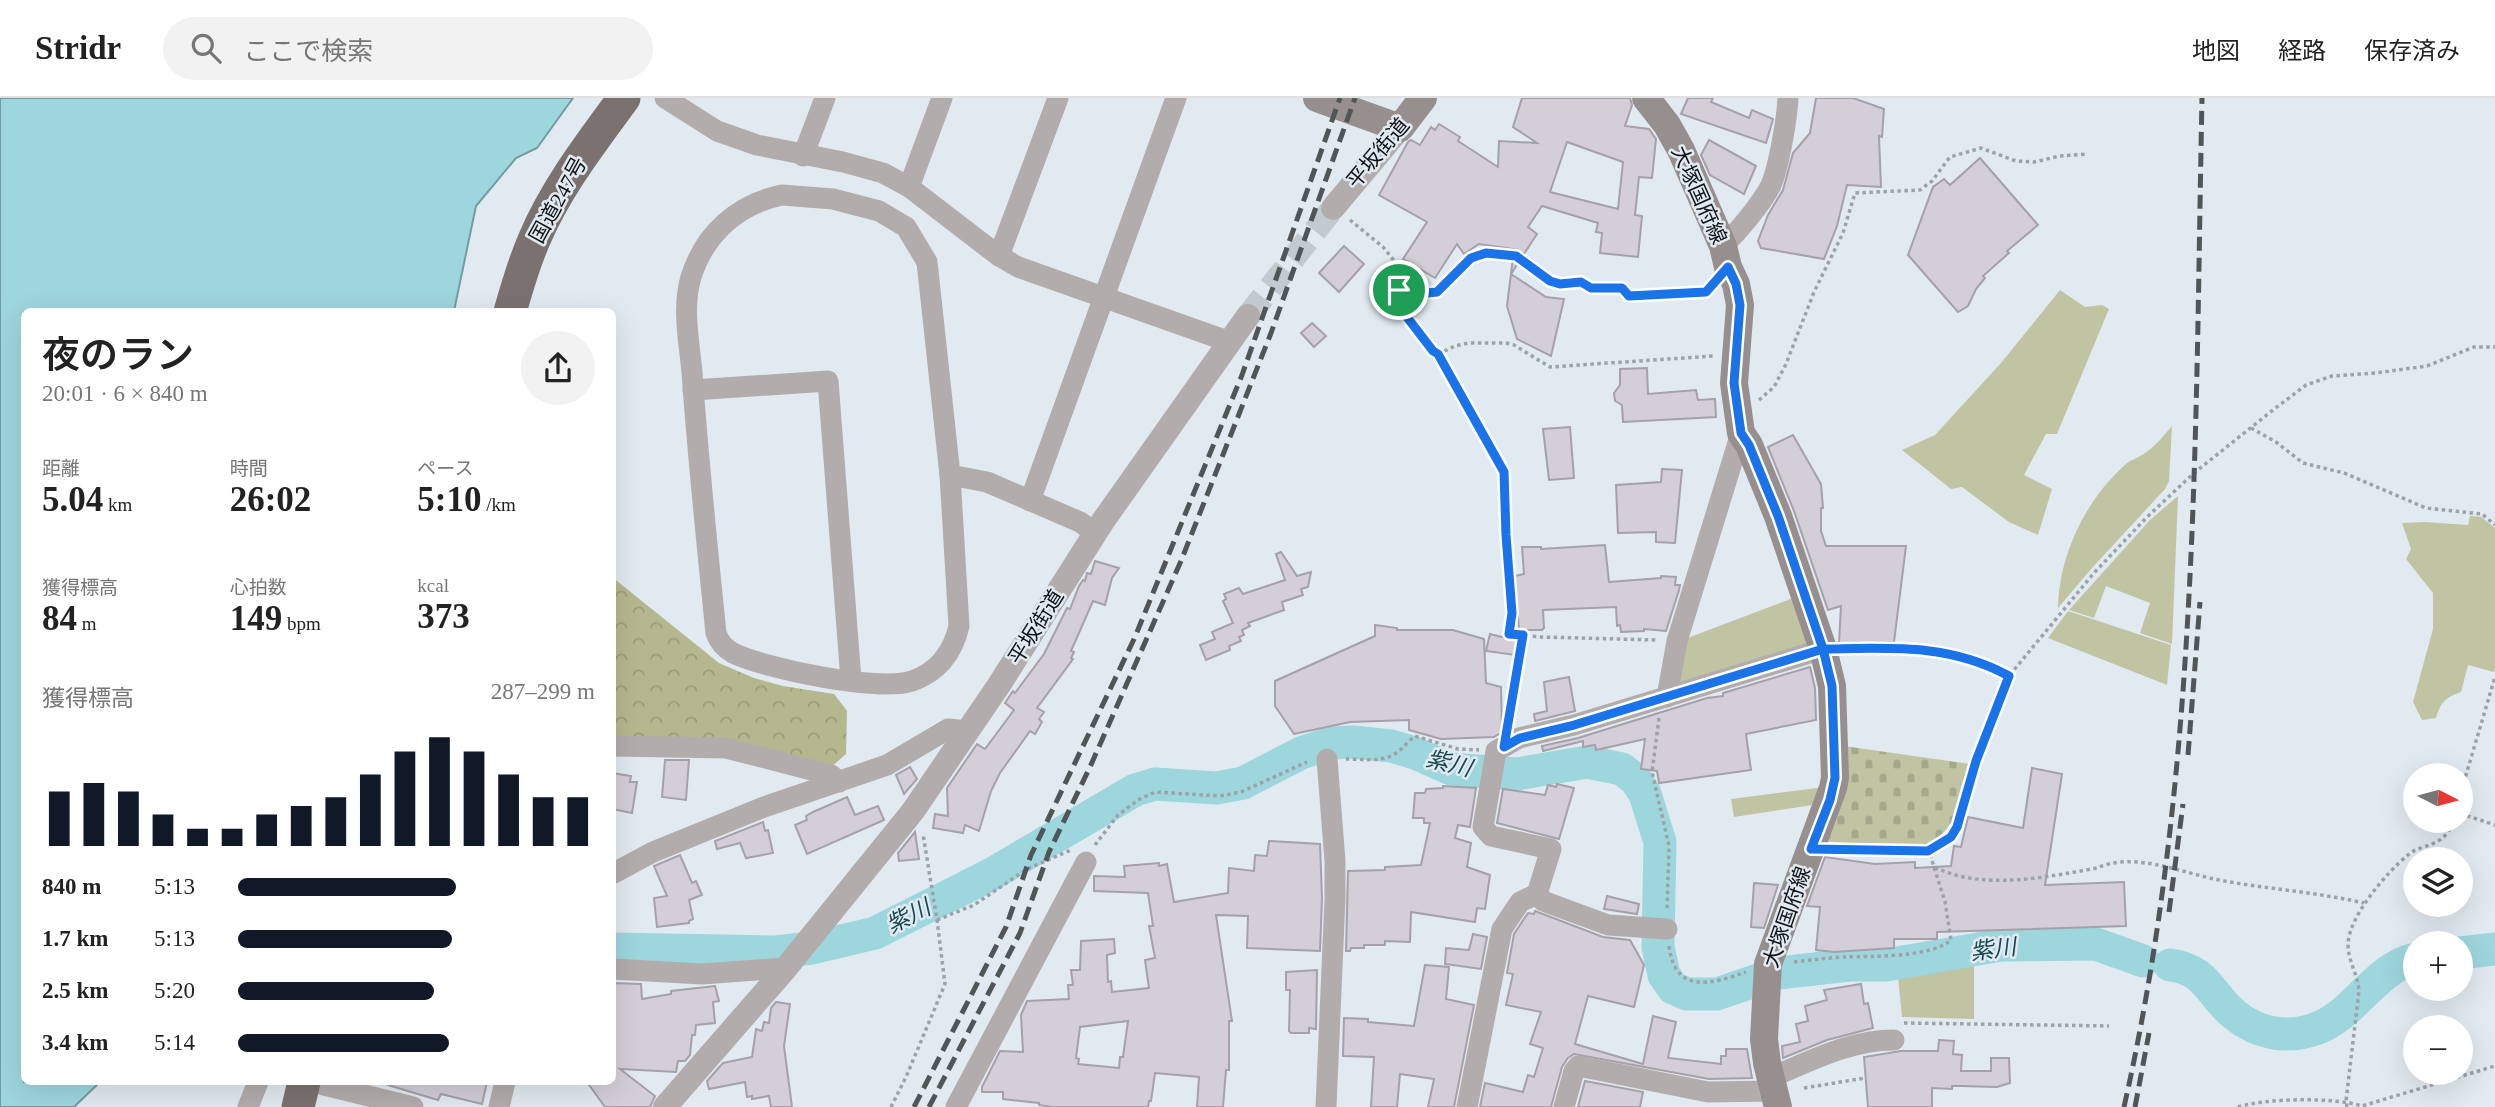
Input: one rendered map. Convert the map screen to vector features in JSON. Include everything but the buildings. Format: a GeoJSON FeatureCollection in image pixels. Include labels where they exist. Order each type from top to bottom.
{"type":"FeatureCollection","features":[{"type":"Feature","properties":{"kind":"highway","name":"国道247号"},"geometry":{"type":"LineString","coordinates":[[490,308],[515,233],[533,197],[553,162],[598,98]]}},
{"type":"Feature","properties":{"kind":"highway","name":"国道247号"},"geometry":{"type":"LineString","coordinates":[[511,308],[534,240],[551,205],[570,173],[624,98]]}},
{"type":"Feature","properties":{"kind":"highway"},"geometry":{"type":"LineString","coordinates":[[298,1107],[318,1089]]}},
{"type":"Feature","properties":{"kind":"main road"},"geometry":{"type":"LineString","coordinates":[[1317,98],[1400,128]]}},
{"type":"Feature","properties":{"kind":"main road","name":"平坂街道"},"geometry":{"type":"LineString","coordinates":[[1400,128],[1423,98]]}},
{"type":"Feature","properties":{"kind":"main road","name":"大塚国府線"},"geometry":{"type":"LineString","coordinates":[[1646,98],[1667,125],[1681,150],[1736,284],[1740,305],[1734,383],[1740,421],[1778,516],[1823,649],[1832,686],[1835,778],[1830,800],[1767,978],[1764,1039],[1775,1092]]}},
{"type":"Feature","properties":{"kind":"street"},"geometry":{"type":"LineString","coordinates":[[665,98],[717,131],[757,145],[883,173],[909,187],[999,256],[1018,267],[1230,342]]}},
{"type":"Feature","properties":{"kind":"street"},"geometry":{"type":"LineString","coordinates":[[803,156],[825,98]]}},
{"type":"Feature","properties":{"kind":"street"},"geometry":{"type":"LineString","coordinates":[[909,187],[942,98]]}},
{"type":"Feature","properties":{"kind":"street"},"geometry":{"type":"LineString","coordinates":[[999,256],[1058,98]]}},
{"type":"Feature","properties":{"kind":"street"},"geometry":{"type":"LineString","coordinates":[[1030,501],[1176,98]]}},
{"type":"Feature","properties":{"kind":"street"},"geometry":{"type":"LineString","coordinates":[[1725,256],[1735,235],[1771,185],[1787,118],[1788,98]]}},
{"type":"Feature","properties":{"kind":"street","name":"平坂街道"},"geometry":{"type":"LineString","coordinates":[[1333,208],[1400,128]]}},
{"type":"Feature","properties":{"kind":"street"},"geometry":{"type":"LineString","coordinates":[[782,195],[833,199],[879,211],[906,227],[927,262],[950,475],[959,607],[955,642],[940,664],[912,681],[894,684],[851,680],[772,667],[732,652],[719,642],[693,390],[688,289],[703,249],[729,218],[752,205],[782,195]]}},
{"type":"Feature","properties":{"kind":"street","name":"平坂街道"},"geometry":{"type":"LineString","coordinates":[[789,964],[913,811],[968,731],[1095,533],[1248,316]]}},
{"type":"Feature","properties":{"kind":"street"},"geometry":{"type":"LineString","coordinates":[[693,390],[828,381],[851,680]]}},
{"type":"Feature","properties":{"kind":"street"},"geometry":{"type":"LineString","coordinates":[[1667,697],[1677,641],[1740,421]]}},
{"type":"Feature","properties":{"kind":"street"},"geometry":{"type":"LineString","coordinates":[[950,475],[987,482],[1080,522],[1095,533]]}},
{"type":"Feature","properties":{"kind":"street"},"geometry":{"type":"LineString","coordinates":[[1467,1107],[1502,929],[1520,902],[1537,894],[1551,849],[1491,836],[1483,828],[1496,760],[1520,738],[1574,725],[1823,649]]}},
{"type":"Feature","properties":{"kind":"street"},"geometry":{"type":"LineString","coordinates":[[616,872],[653,852],[764,807],[887,765],[948,729],[968,731]]}},
{"type":"Feature","properties":{"kind":"street"},"geometry":{"type":"LineString","coordinates":[[616,746],[726,748],[831,775],[839,782]]}},
{"type":"Feature","properties":{"kind":"street"},"geometry":{"type":"LineString","coordinates":[[1325,1107],[1335,886],[1327,759]]}},
{"type":"Feature","properties":{"kind":"street"},"geometry":{"type":"LineString","coordinates":[[956,1107],[1082,851]]}},
{"type":"Feature","properties":{"kind":"street"},"geometry":{"type":"LineString","coordinates":[[1537,894],[1543,901],[1608,925],[1656,929]]}},
{"type":"Feature","properties":{"kind":"street"},"geometry":{"type":"LineString","coordinates":[[616,969],[702,974],[789,964]]}},
{"type":"Feature","properties":{"kind":"street"},"geometry":{"type":"LineString","coordinates":[[665,1107],[789,964]]}},
{"type":"Feature","properties":{"kind":"street"},"geometry":{"type":"LineString","coordinates":[[1564,1107],[1574,1071],[1578,1066],[1707,1100],[1775,1092],[1837,1050],[1878,1040],[1894,1040]]}},
{"type":"Feature","properties":{"kind":"street"},"geometry":{"type":"LineString","coordinates":[[248,1107],[257,1085]]}},
{"type":"Feature","properties":{"kind":"street"},"geometry":{"type":"LineString","coordinates":[[499,1107],[504,1085]]}},
{"type":"Feature","properties":{"kind":"street"},"geometry":{"type":"LineString","coordinates":[[318,1089],[413,1107]]}},
{"type":"Feature","properties":{"kind":"path"},"geometry":{"type":"LineString","coordinates":[[1740,421],[1748,408],[1774,387],[1814,292],[1843,233],[1855,193],[1920,190],[1932,181],[1950,157],[1981,148],[2016,162],[2087,154]]}},
{"type":"Feature","properties":{"kind":"path"},"geometry":{"type":"LineString","coordinates":[[1333,208],[1383,247],[1396,263],[1400,308],[1438,354],[1504,472],[1512,613],[1509,634],[1677,641]]}},
{"type":"Feature","properties":{"kind":"path"},"geometry":{"type":"LineString","coordinates":[[1399,290],[1437,292],[1471,258],[1486,253],[1516,256],[1550,281],[1560,284],[1581,282],[1591,288],[1622,288],[1629,296],[1706,292],[1725,256]]}},
{"type":"Feature","properties":{"kind":"path"},"geometry":{"type":"LineString","coordinates":[[1438,354],[1468,343],[1506,343],[1550,367],[1721,355],[1735,358]]}},
{"type":"Feature","properties":{"kind":"path"},"geometry":{"type":"LineString","coordinates":[[1811,849],[1928,851],[1951,837],[1957,827],[1976,761],[2009,676],[2094,573],[2147,517],[2194,474],[2306,385],[2332,376],[2427,366],[2474,347],[2495,347]]}},
{"type":"Feature","properties":{"kind":"path"},"geometry":{"type":"LineString","coordinates":[[2251,428],[2276,442],[2303,463],[2344,473],[2426,508],[2482,514],[2495,525]]}},
{"type":"Feature","properties":{"kind":"path"},"geometry":{"type":"LineString","coordinates":[[937,920],[974,905],[1027,869],[1082,851],[1099,838],[1118,815],[1138,800],[1155,792],[1220,796],[1241,792],[1301,763],[1327,759],[1387,758],[1396,754],[1415,736],[1496,760],[1523,635]]}},
{"type":"Feature","properties":{"kind":"path"},"geometry":{"type":"LineString","coordinates":[[1823,649],[1914,648],[1951,654],[1991,666],[2009,676]]}},
{"type":"Feature","properties":{"kind":"path"},"geometry":{"type":"LineString","coordinates":[[2470,763],[2495,677]]}},
{"type":"Feature","properties":{"kind":"path"},"geometry":{"type":"LineString","coordinates":[[891,1107],[945,984],[920,818],[913,811]]}},
{"type":"Feature","properties":{"kind":"path"},"geometry":{"type":"LineString","coordinates":[[2473,818],[2495,825]]}},
{"type":"Feature","properties":{"kind":"path"},"geometry":{"type":"LineString","coordinates":[[2347,1107],[2359,991],[2359,984],[2348,959],[2348,940],[2364,903],[2408,855],[2418,848],[2438,841],[2445,833]]}},
{"type":"Feature","properties":{"kind":"path"},"geometry":{"type":"LineString","coordinates":[[1082,851],[1099,838]]}},
{"type":"Feature","properties":{"kind":"path"},"geometry":{"type":"LineString","coordinates":[[1935,867],[1950,875],[1970,878],[2021,879],[2086,870],[2108,863],[2127,863],[2165,868],[2217,880],[2327,894],[2364,903]]}},
{"type":"Feature","properties":{"kind":"path"},"geometry":{"type":"LineString","coordinates":[[1894,1040],[1901,1035],[1902,1023],[2109,1026]]}},
{"type":"Feature","properties":{"kind":"path"},"geometry":{"type":"LineString","coordinates":[[2238,1107],[2255,1102],[2346,1101],[2362,1105],[2495,1066]]}},
{"type":"Feature","properties":{"kind":"path"},"geometry":{"type":"LineString","coordinates":[[1804,1088],[1865,1078]]}},
{"type":"Feature","properties":{"kind":"green space"},"geometry":{"type":"Polygon","coordinates":[[[2060,290],[2085,307],[2102,305],[2109,309],[2057,434],[2046,434],[2024,475],[2052,489],[2038,535],[2009,522],[1962,487],[1951,489],[1902,450],[1935,435],[2001,363],[2060,290]]]}},
{"type":"Feature","properties":{"kind":"green space"},"geometry":{"type":"Polygon","coordinates":[[[2172,426],[2169,481],[2165,489],[2058,608],[2063,568],[2077,529],[2087,511],[2126,464],[2153,447],[2172,426]]]}},
{"type":"Feature","properties":{"kind":"green space"},"geometry":{"type":"Polygon","coordinates":[[[2178,496],[2172,644],[2140,633],[2150,603],[2106,586],[2094,618],[2069,610],[2150,520],[2178,496]]]}},
{"type":"Feature","properties":{"kind":"green space"},"geometry":{"type":"Polygon","coordinates":[[[2470,516],[2481,517],[2495,528],[2495,668],[2494,672],[2468,665],[2461,692],[2444,701],[2436,718],[2422,720],[2413,702],[2433,629],[2433,593],[2406,559],[2411,549],[2402,523],[2468,525],[2470,516]]]}},
{"type":"Feature","properties":{"kind":"green space"},"geometry":{"type":"Polygon","coordinates":[[[616,580],[719,663],[754,678],[783,686],[834,694],[847,711],[846,754],[830,768],[616,739],[616,580]]]}},
{"type":"Feature","properties":{"kind":"green space"},"geometry":{"type":"Polygon","coordinates":[[[1801,595],[1817,647],[1676,689],[1685,639],[1801,595]]]}},
{"type":"Feature","properties":{"kind":"green space"},"geometry":{"type":"Polygon","coordinates":[[[2068,611],[2171,645],[2167,685],[2048,638],[2068,611]]]}},
{"type":"Feature","properties":{"kind":"green space"},"geometry":{"type":"Polygon","coordinates":[[[1844,746],[1970,764],[1959,805],[1948,827],[1940,836],[1913,848],[1820,841],[1844,746]]]}},
{"type":"Feature","properties":{"kind":"green space"},"geometry":{"type":"Polygon","coordinates":[[[1825,787],[1819,804],[1734,817],[1731,799],[1825,787]]]}},
{"type":"Feature","properties":{"kind":"green space"},"geometry":{"type":"Polygon","coordinates":[[[1974,961],[1974,1019],[1902,1017],[1898,977],[1974,961]]]}},
{"type":"Feature","properties":{"kind":"water"},"geometry":{"type":"Polygon","coordinates":[[[0,98],[573,98],[537,148],[516,158],[476,206],[455,308],[21,308],[21,1085],[97,1085],[74,1107],[0,1107],[0,98]]]}},
{"type":"Feature","properties":{"kind":"waterway","name":"紫川"},"geometry":{"type":"LineString","coordinates":[[616,949],[775,952],[812,948],[875,933],[992,874],[1135,790],[1155,784],[1217,788],[1243,783],[1301,753],[1331,743],[1353,742],[1391,746],[1451,769],[1517,774],[1587,762],[1622,769],[1636,780],[1645,794],[1660,842],[1658,947],[1664,975],[1673,988],[1687,994],[1717,994],[1778,973],[1849,965],[1886,965],[2001,945],[2096,944],[2143,961]]}},
{"type":"Feature","properties":{"kind":"waterway","name":"紫川"},"geometry":{"type":"LineString","coordinates":[[2473,952],[2495,949]]}},
{"type":"Feature","properties":{"kind":"waterway","name":"紫川"},"geometry":{"type":"LineString","coordinates":[[2170,965],[2200,977],[2226,1007],[2253,1027],[2274,1033],[2294,1034],[2329,1023],[2388,972],[2403,963]]}},
{"type":"Feature","properties":{"kind":"tunnel"},"geometry":{"type":"LineString","coordinates":[[1248,316],[1333,208]]}},
{"type":"Feature","properties":{"kind":"railway"},"geometry":{"type":"LineString","coordinates":[[914,1107],[1006,927],[1031,855],[1135,637],[1242,375],[1340,98]]}},
{"type":"Feature","properties":{"kind":"railway"},"geometry":{"type":"LineString","coordinates":[[929,1107],[1020,933],[1049,852],[1090,767],[1181,561],[1271,333],[1355,98]]}},
{"type":"Feature","properties":{"kind":"railway"},"geometry":{"type":"LineString","coordinates":[[2124,1107],[2149,982],[2167,857],[2180,731],[2194,478],[2202,98]]}},
{"type":"Feature","properties":{"kind":"railway"},"geometry":{"type":"LineString","coordinates":[[2188,755],[2200,602]]}},
{"type":"Feature","properties":{"kind":"railway"},"geometry":{"type":"LineString","coordinates":[[2169,912],[2183,804]]}},
{"type":"Feature","properties":{"kind":"railway"},"geometry":{"type":"LineString","coordinates":[[2135,1107],[2149,1033]]}},
{"type":"Feature","properties":{"kind":"route"},"geometry":{"type":"LineString","coordinates":[[1399,290],[1400,308],[1438,354],[1504,472],[1512,613],[1509,634],[1523,635],[1504,747],[1520,738],[1574,725],[1823,649],[1832,686],[1835,778],[1830,800],[1811,849],[1928,851],[1951,837],[1957,827],[1976,761],[2009,676],[1991,666],[1951,654],[1914,648],[1823,649],[1778,516],[1749,445],[1741,433],[1734,383],[1740,305],[1736,284],[1728,267],[1706,292],[1629,296],[1622,288],[1591,288],[1581,282],[1560,284],[1550,281],[1516,256],[1486,253],[1471,258],[1437,292],[1399,290]]}}]}
